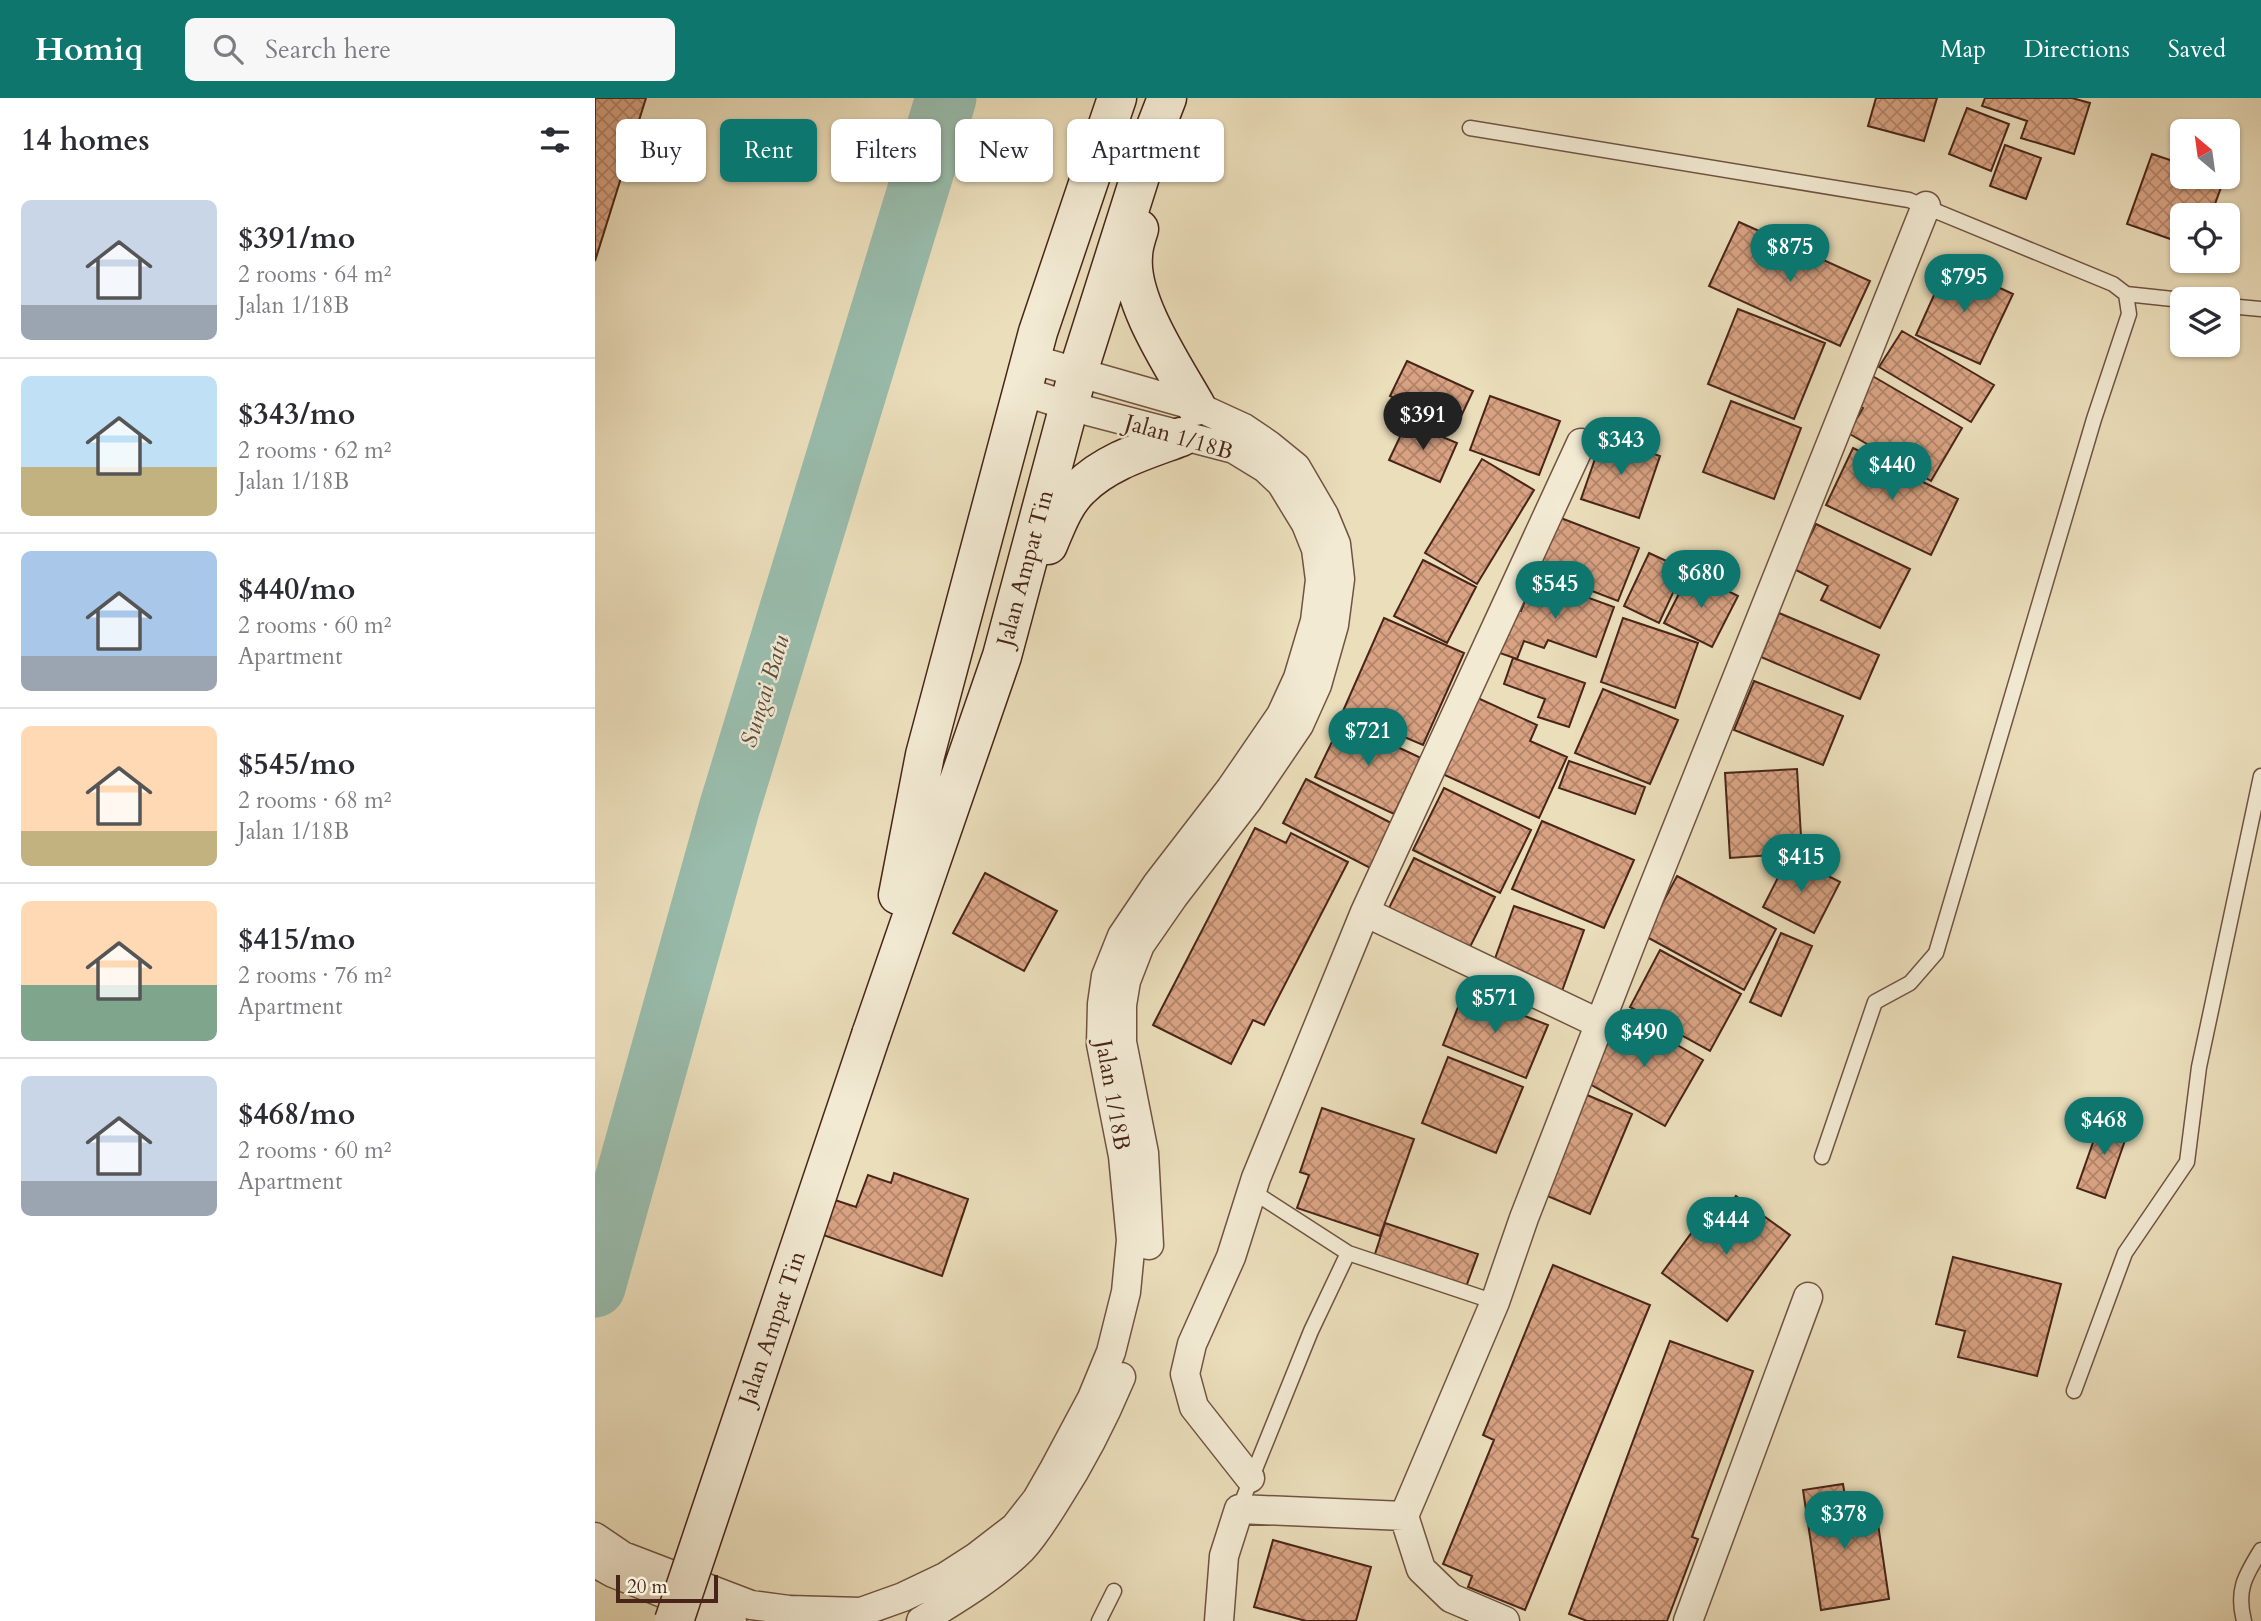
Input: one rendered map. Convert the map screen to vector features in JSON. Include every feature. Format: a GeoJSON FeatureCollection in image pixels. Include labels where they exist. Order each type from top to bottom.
{"type":"FeatureCollection","features":[{"type":"Feature","properties":{"kind":"street","name":"Jalan Ampat Tin"},"geometry":{"type":"LineString","coordinates":[[871,1035],[925,755],[1038,332],[1117,98]]}},
{"type":"Feature","properties":{"kind":"street","name":"Jalan Ampat Tin"},"geometry":{"type":"LineString","coordinates":[[674,1621],[1002,656],[1074,389],[1151,142],[1168,98]]}},
{"type":"Feature","properties":{"kind":"street"},"geometry":{"type":"LineString","coordinates":[[1002,656],[1060,517],[1079,488],[1120,460],[1188,421],[1135,283],[1132,257],[1168,98]]}},
{"type":"Feature","properties":{"kind":"street"},"geometry":{"type":"LineString","coordinates":[[1505,1621],[1451,1598],[1421,1569],[1403,1516],[1495,1302],[1524,1218],[1600,1024],[1926,206]]}},
{"type":"Feature","properties":{"kind":"street","name":"Jalan 1/18B"},"geometry":{"type":"LineString","coordinates":[[921,1621],[974,1587],[1022,1549],[1071,1478],[1104,1418],[1129,1357],[1143,1299],[1150,1239],[1144,1153],[1122,1042],[1122,1005],[1126,981],[1140,945],[1248,800],[1299,725],[1317,685],[1334,625],[1340,579],[1336,544],[1324,515],[1296,467],[1269,444],[1244,428],[1188,421],[1027,375]]}},
{"type":"Feature","properties":{"kind":"street","name":"Jalan 1/18B"},"geometry":{"type":"LineString","coordinates":[[610,1564],[751,1605],[863,1616],[945,1577],[976,1558],[1016,1527],[1037,1499],[1092,1398],[1111,1352],[1126,1292],[1131,1240],[1123,1156],[1101,1044],[1106,976],[1122,936],[1281,715],[1298,678],[1315,621],[1320,580],[1316,550],[1306,524],[1281,483],[1265,468],[1188,421]]}},
{"type":"Feature","properties":{"kind":"street"},"geometry":{"type":"LineString","coordinates":[[1250,1478],[1194,1407],[1185,1374],[1192,1345],[1231,1257],[1252,1191],[1366,912],[1581,443]]}},
{"type":"Feature","properties":{"kind":"street"},"geometry":{"type":"LineString","coordinates":[[1366,912],[1600,1024]]}},
{"type":"Feature","properties":{"kind":"street"},"geometry":{"type":"LineString","coordinates":[[1688,1621],[1808,1297]]}},
{"type":"Feature","properties":{"kind":"street"},"geometry":{"type":"LineString","coordinates":[[1219,1621],[1224,1556],[1239,1508],[1403,1516]]}},
{"type":"Feature","properties":{"kind":"street","name":"Jalan 1/18B"},"geometry":{"type":"LineString","coordinates":[[595,1537],[610,1564],[732,1621]]}},
{"type":"Feature","properties":{"kind":"lane"},"geometry":{"type":"LineString","coordinates":[[1470,128],[1909,200],[2113,284],[2126,294],[2170,299]]}},
{"type":"Feature","properties":{"kind":"lane"},"geometry":{"type":"LineString","coordinates":[[1822,1157],[1875,1002],[1910,984],[1936,953],[2094,419],[2129,314],[2126,294]]}},
{"type":"Feature","properties":{"kind":"lane"},"geometry":{"type":"LineString","coordinates":[[2240,307],[2261,309]]}},
{"type":"Feature","properties":{"kind":"lane"},"geometry":{"type":"LineString","coordinates":[[2074,1391],[2125,1253],[2187,1162],[2199,1067],[2261,776]]}},
{"type":"Feature","properties":{"kind":"lane"},"geometry":{"type":"LineString","coordinates":[[1252,1191],[1348,1253],[1495,1302]]}},
{"type":"Feature","properties":{"kind":"lane"},"geometry":{"type":"LineString","coordinates":[[1239,1508],[1311,1331],[1348,1253]]}},
{"type":"Feature","properties":{"kind":"lane"},"geometry":{"type":"LineString","coordinates":[[2243,1621],[2239,1601],[2247,1573],[2261,1550]]}},
{"type":"Feature","properties":{"kind":"lane"},"geometry":{"type":"LineString","coordinates":[[1098,1621],[1114,1591]]}},
{"type":"Feature","properties":{"kind":"building"},"geometry":{"type":"Polygon","coordinates":[[[595,98],[646,98],[639,119],[616,119],[616,182],[620,182],[595,261],[595,98]]]}},
{"type":"Feature","properties":{"kind":"building"},"geometry":{"type":"Polygon","coordinates":[[[1876,98],[1937,98],[1924,141],[1868,126],[1876,98]]]}},
{"type":"Feature","properties":{"kind":"building"},"geometry":{"type":"Polygon","coordinates":[[[1985,98],[2072,98],[2090,103],[2074,154],[2021,138],[2027,121],[1982,106],[1985,98]]]}},
{"type":"Feature","properties":{"kind":"building"},"geometry":{"type":"Polygon","coordinates":[[[1967,108],[2009,124],[1991,171],[1949,154],[1967,108]]]}},
{"type":"Feature","properties":{"kind":"building"},"geometry":{"type":"Polygon","coordinates":[[[2005,145],[2041,158],[2026,199],[1990,186],[2005,145]]]}},
{"type":"Feature","properties":{"kind":"building"},"geometry":{"type":"Polygon","coordinates":[[[2152,154],[2170,160],[2170,189],[2220,189],[2215,203],[2170,203],[2170,239],[2127,224],[2152,154]]]}},
{"type":"Feature","properties":{"kind":"building"},"geometry":{"type":"Polygon","coordinates":[[[1739,222],[1870,281],[1840,346],[1709,286],[1739,222]]]}},
{"type":"Feature","properties":{"kind":"building"},"geometry":{"type":"Polygon","coordinates":[[[1948,264],[2013,294],[1980,364],[1916,335],[1948,264]]]}},
{"type":"Feature","properties":{"kind":"building"},"geometry":{"type":"Polygon","coordinates":[[[1738,309],[1825,343],[1794,419],[1708,384],[1738,309]]]}},
{"type":"Feature","properties":{"kind":"building"},"geometry":{"type":"Polygon","coordinates":[[[1902,331],[1994,385],[1971,422],[1879,367],[1902,331]]]}},
{"type":"Feature","properties":{"kind":"building"},"geometry":{"type":"Polygon","coordinates":[[[1407,361],[1473,391],[1456,427],[1390,396],[1407,361]]]}},
{"type":"Feature","properties":{"kind":"building"},"geometry":{"type":"Polygon","coordinates":[[[1869,374],[1962,428],[1931,481],[1848,433],[1863,408],[1853,402],[1869,374]]]}},
{"type":"Feature","properties":{"kind":"building"},"geometry":{"type":"Polygon","coordinates":[[[1490,396],[1560,421],[1539,475],[1470,450],[1490,396]]]}},
{"type":"Feature","properties":{"kind":"building"},"geometry":{"type":"Polygon","coordinates":[[[1731,401],[1801,428],[1774,499],[1703,472],[1731,401]]]}},
{"type":"Feature","properties":{"kind":"building"},"geometry":{"type":"Polygon","coordinates":[[[1407,422],[1457,443],[1440,482],[1389,460],[1407,422]]]}},
{"type":"Feature","properties":{"kind":"building"},"geometry":{"type":"Polygon","coordinates":[[[1603,436],[1660,456],[1639,518],[1581,499],[1603,436]]]}},
{"type":"Feature","properties":{"kind":"building"},"geometry":{"type":"Polygon","coordinates":[[[1853,448],[1958,499],[1931,555],[1826,505],[1853,448]]]}},
{"type":"Feature","properties":{"kind":"building"},"geometry":{"type":"Polygon","coordinates":[[[1482,459],[1534,490],[1477,584],[1425,553],[1482,459]]]}},
{"type":"Feature","properties":{"kind":"building"},"geometry":{"type":"Polygon","coordinates":[[[1553,515],[1639,548],[1618,601],[1532,568],[1553,515]]]}},
{"type":"Feature","properties":{"kind":"building"},"geometry":{"type":"Polygon","coordinates":[[[1816,524],[1910,569],[1880,628],[1821,600],[1828,586],[1794,569],[1816,524]]]}},
{"type":"Feature","properties":{"kind":"building"},"geometry":{"type":"Polygon","coordinates":[[[1649,553],[1684,569],[1659,623],[1624,606],[1649,553]]]}},
{"type":"Feature","properties":{"kind":"building"},"geometry":{"type":"Polygon","coordinates":[[[1423,560],[1476,587],[1447,643],[1394,616],[1423,560]]]}},
{"type":"Feature","properties":{"kind":"building"},"geometry":{"type":"Polygon","coordinates":[[[1690,572],[1738,596],[1712,647],[1664,623],[1690,572]]]}},
{"type":"Feature","properties":{"kind":"building"},"geometry":{"type":"Polygon","coordinates":[[[1534,578],[1614,607],[1596,657],[1548,640],[1544,648],[1524,641],[1517,659],[1494,651],[1510,608],[1521,611],[1534,578]]]}},
{"type":"Feature","properties":{"kind":"building"},"geometry":{"type":"Polygon","coordinates":[[[1779,613],[1879,655],[1860,699],[1761,657],[1779,613]]]}},
{"type":"Feature","properties":{"kind":"building"},"geometry":{"type":"Polygon","coordinates":[[[1384,618],[1464,653],[1423,745],[1343,711],[1384,618]]]}},
{"type":"Feature","properties":{"kind":"building"},"geometry":{"type":"Polygon","coordinates":[[[1623,618],[1698,643],[1675,708],[1601,682],[1623,618]]]}},
{"type":"Feature","properties":{"kind":"building"},"geometry":{"type":"Polygon","coordinates":[[[1513,658],[1585,683],[1569,727],[1538,717],[1545,699],[1504,684],[1513,658]]]}},
{"type":"Feature","properties":{"kind":"building"},"geometry":{"type":"Polygon","coordinates":[[[1754,681],[1843,716],[1823,765],[1734,730],[1754,681]]]}},
{"type":"Feature","properties":{"kind":"building"},"geometry":{"type":"Polygon","coordinates":[[[1603,689],[1678,720],[1650,784],[1575,753],[1603,689]]]}},
{"type":"Feature","properties":{"kind":"building"},"geometry":{"type":"Polygon","coordinates":[[[1471,695],[1537,725],[1530,741],[1567,757],[1539,818],[1436,771],[1471,695]]]}},
{"type":"Feature","properties":{"kind":"building"},"geometry":{"type":"Polygon","coordinates":[[[1342,721],[1421,758],[1394,814],[1315,777],[1342,721]]]}},
{"type":"Feature","properties":{"kind":"building"},"geometry":{"type":"Polygon","coordinates":[[[1569,761],[1645,787],[1635,814],[1559,788],[1569,761]]]}},
{"type":"Feature","properties":{"kind":"building"},"geometry":{"type":"Polygon","coordinates":[[[1797,769],[1802,853],[1730,858],[1725,773],[1797,769]]]}},
{"type":"Feature","properties":{"kind":"building"},"geometry":{"type":"Polygon","coordinates":[[[1306,779],[1399,827],[1376,871],[1283,823],[1306,779]]]}},
{"type":"Feature","properties":{"kind":"building"},"geometry":{"type":"Polygon","coordinates":[[[1444,788],[1531,830],[1500,893],[1413,850],[1444,788]]]}},
{"type":"Feature","properties":{"kind":"building"},"geometry":{"type":"Polygon","coordinates":[[[1542,821],[1634,860],[1604,928],[1512,889],[1542,821]]]}},
{"type":"Feature","properties":{"kind":"building"},"geometry":{"type":"Polygon","coordinates":[[[1255,828],[1286,843],[1291,833],[1348,862],[1264,1025],[1253,1020],[1231,1064],[1153,1025],[1255,828]]]}},
{"type":"Feature","properties":{"kind":"building"},"geometry":{"type":"Polygon","coordinates":[[[1789,856],[1840,882],[1814,933],[1763,907],[1789,856]]]}},
{"type":"Feature","properties":{"kind":"building"},"geometry":{"type":"Polygon","coordinates":[[[1414,858],[1495,897],[1466,955],[1385,916],[1414,858]]]}},
{"type":"Feature","properties":{"kind":"building"},"geometry":{"type":"Polygon","coordinates":[[[985,873],[1057,911],[1024,971],[953,933],[985,873]]]}},
{"type":"Feature","properties":{"kind":"building"},"geometry":{"type":"Polygon","coordinates":[[[1677,876],[1776,929],[1744,990],[1645,936],[1677,876]]]}},
{"type":"Feature","properties":{"kind":"building"},"geometry":{"type":"Polygon","coordinates":[[[1514,906],[1584,930],[1562,991],[1492,967],[1514,906]]]}},
{"type":"Feature","properties":{"kind":"building"},"geometry":{"type":"Polygon","coordinates":[[[1781,933],[1812,946],[1781,1016],[1750,1002],[1781,933]]]}},
{"type":"Feature","properties":{"kind":"building"},"geometry":{"type":"Polygon","coordinates":[[[1660,950],[1741,994],[1710,1051],[1630,1007],[1660,950]]]}},
{"type":"Feature","properties":{"kind":"building"},"geometry":{"type":"Polygon","coordinates":[[[1464,992],[1548,1025],[1526,1078],[1443,1045],[1464,992]]]}},
{"type":"Feature","properties":{"kind":"building"},"geometry":{"type":"Polygon","coordinates":[[[1619,1011],[1703,1060],[1665,1126],[1588,1083],[1619,1011]]]}},
{"type":"Feature","properties":{"kind":"building"},"geometry":{"type":"Polygon","coordinates":[[[1448,1057],[1523,1087],[1496,1153],[1422,1123],[1448,1057]]]}},
{"type":"Feature","properties":{"kind":"building"},"geometry":{"type":"Polygon","coordinates":[[[1587,1095],[1632,1114],[1590,1214],[1545,1195],[1587,1095]]]}},
{"type":"Feature","properties":{"kind":"building"},"geometry":{"type":"Polygon","coordinates":[[[1322,1108],[1414,1139],[1380,1236],[1297,1208],[1309,1175],[1300,1172],[1322,1108]]]}},
{"type":"Feature","properties":{"kind":"building"},"geometry":{"type":"Polygon","coordinates":[[[2102,1117],[2130,1126],[2105,1198],[2077,1188],[2102,1117]]]}},
{"type":"Feature","properties":{"kind":"building"},"geometry":{"type":"Polygon","coordinates":[[[894,1173],[968,1199],[942,1276],[823,1235],[835,1200],[856,1207],[868,1175],[891,1183],[894,1173]]]}},
{"type":"Feature","properties":{"kind":"building"},"geometry":{"type":"Polygon","coordinates":[[[1736,1196],[1790,1235],[1727,1321],[1662,1273],[1709,1209],[1720,1217],[1736,1196]]]}},
{"type":"Feature","properties":{"kind":"building"},"geometry":{"type":"Polygon","coordinates":[[[1385,1223],[1478,1254],[1466,1287],[1374,1257],[1385,1223]]]}},
{"type":"Feature","properties":{"kind":"building"},"geometry":{"type":"Polygon","coordinates":[[[1953,1257],[2061,1284],[2037,1376],[1958,1357],[1965,1331],[1936,1324],[1953,1257]]]}},
{"type":"Feature","properties":{"kind":"building"},"geometry":{"type":"Polygon","coordinates":[[[1553,1265],[1650,1305],[1525,1610],[1468,1587],[1472,1576],[1443,1564],[1494,1440],[1483,1435],[1553,1265]]]}},
{"type":"Feature","properties":{"kind":"building"},"geometry":{"type":"Polygon","coordinates":[[[1670,1341],[1753,1371],[1692,1537],[1698,1539],[1667,1621],[1587,1621],[1569,1614],[1670,1341]]]}},
{"type":"Feature","properties":{"kind":"building"},"geometry":{"type":"Polygon","coordinates":[[[1843,1484],[1849,1521],[1877,1517],[1889,1599],[1821,1610],[1803,1490],[1843,1484]]]}},
{"type":"Feature","properties":{"kind":"building"},"geometry":{"type":"Polygon","coordinates":[[[1273,1540],[1371,1567],[1356,1621],[1306,1621],[1254,1607],[1273,1540]]]}},
{"type":"Feature","properties":{"kind":"waterway","name":"Sungai Batu"},"geometry":{"type":"LineString","coordinates":[[595,1287],[729,809],[946,98]]}}]}
